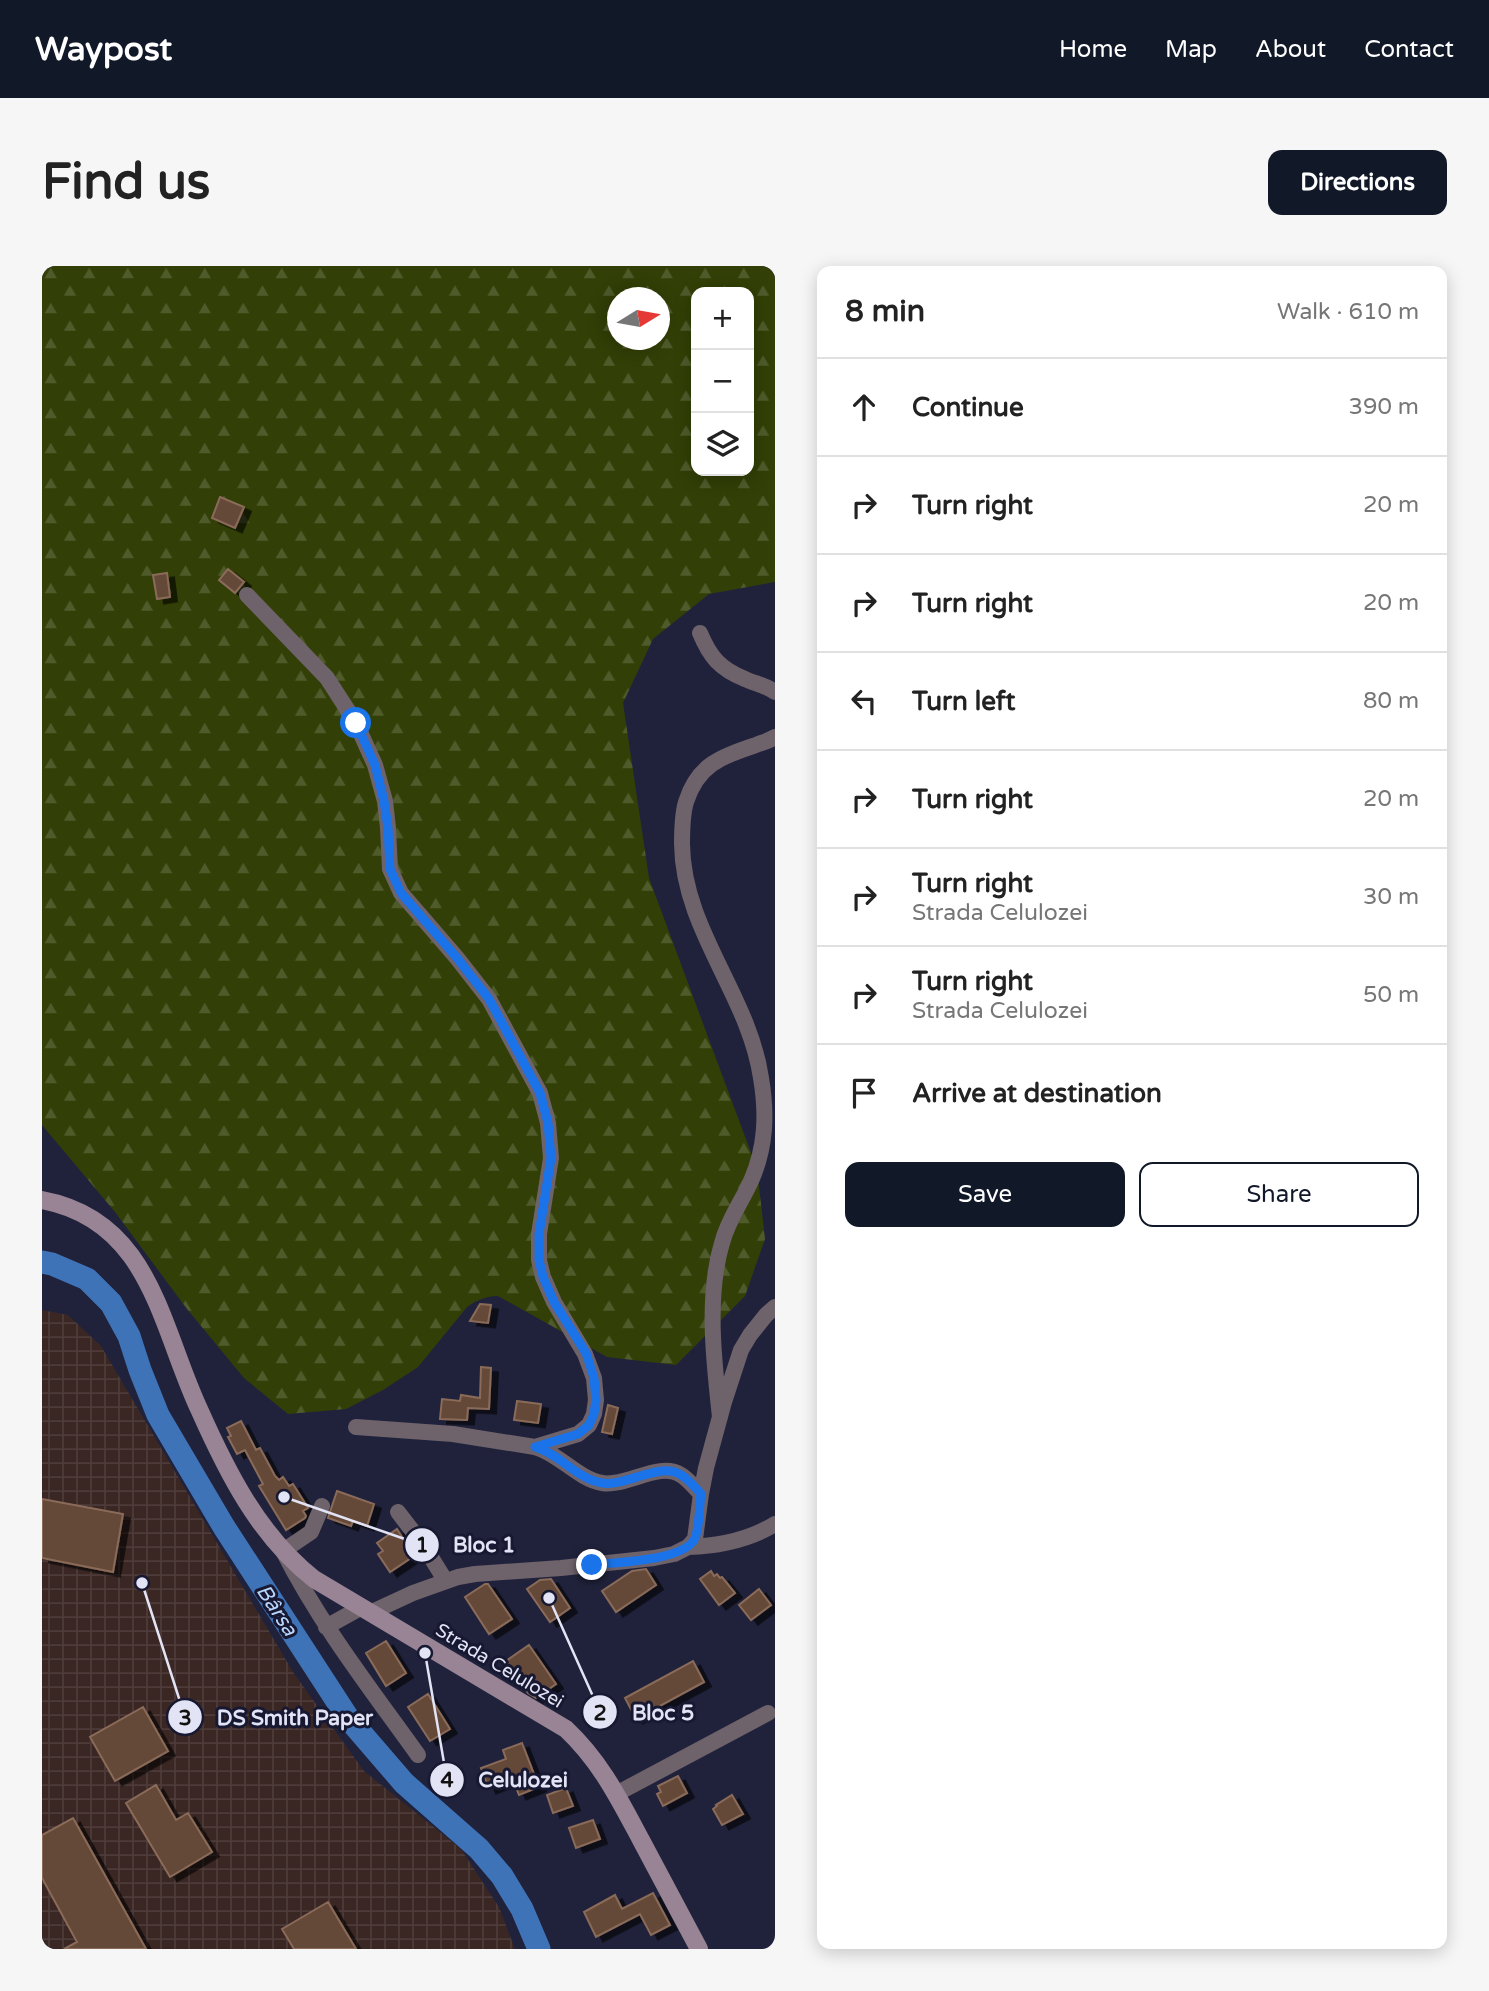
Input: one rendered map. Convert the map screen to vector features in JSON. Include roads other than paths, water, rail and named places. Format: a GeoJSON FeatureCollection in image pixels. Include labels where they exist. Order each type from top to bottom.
{"type":"FeatureCollection","features":[{"type":"Feature","properties":{"kind":"street"},"geometry":{"type":"LineString","coordinates":[[247,596],[327,678],[356,723],[375,765],[388,828],[390,869],[401,893],[489,999],[540,1093],[548,1123],[551,1158],[539,1234],[539,1260],[554,1302],[586,1353],[594,1378],[596,1400],[589,1425],[578,1434],[535,1447]]}},
{"type":"Feature","properties":{"kind":"street"},"geometry":{"type":"LineString","coordinates":[[700,633],[708,652],[722,668],[775,692]]}},
{"type":"Feature","properties":{"kind":"street"},"geometry":{"type":"LineString","coordinates":[[720,1417],[713,1346],[715,1279],[721,1245],[731,1216],[750,1182],[762,1151],[764,1098],[761,1073],[752,1041],[719,963],[699,926],[687,887],[682,853],[682,825],[686,803],[696,778],[710,764],[775,737]]}},
{"type":"Feature","properties":{"kind":"street","name":"Strada Celulozei"},"geometry":{"type":"LineString","coordinates":[[42,1200],[62,1205],[100,1222],[132,1254],[150,1288],[222,1459],[246,1501],[283,1551],[301,1588],[326,1627],[418,1755]]}},
{"type":"Feature","properties":{"kind":"street"},"geometry":{"type":"LineString","coordinates":[[326,1627],[445,1580],[475,1573],[561,1568],[654,1558],[674,1554],[688,1547],[695,1539],[701,1494],[720,1417],[741,1350],[750,1335],[775,1307]]}},
{"type":"Feature","properties":{"kind":"street"},"geometry":{"type":"LineString","coordinates":[[356,1427],[453,1434],[535,1447],[563,1461],[590,1480],[600,1483],[610,1484],[672,1470],[683,1476],[701,1494]]}},
{"type":"Feature","properties":{"kind":"street"},"geometry":{"type":"LineString","coordinates":[[283,1551],[311,1532],[323,1506]]}},
{"type":"Feature","properties":{"kind":"street"},"geometry":{"type":"LineString","coordinates":[[398,1512],[445,1580]]}},
{"type":"Feature","properties":{"kind":"street"},"geometry":{"type":"LineString","coordinates":[[688,1547],[708,1547],[758,1535],[775,1524]]}},
{"type":"Feature","properties":{"kind":"street","name":"Strada Celulozei"},"geometry":{"type":"LineString","coordinates":[[283,1551],[314,1579],[566,1730],[584,1746],[616,1794],[699,1949]]}},
{"type":"Feature","properties":{"kind":"street"},"geometry":{"type":"LineString","coordinates":[[616,1794],[768,1713]]}},
{"type":"Feature","properties":{"kind":"waterway","name":"Bârsa"},"geometry":{"type":"LineString","coordinates":[[42,1262],[87,1279],[111,1303],[129,1336],[158,1415],[224,1527],[348,1718],[404,1783],[479,1849],[502,1876],[522,1909],[539,1949]]}},
{"type":"Feature","properties":{"kind":"place","name":"Bloc 1"},"geometry":{"type":"Point","coordinates":[284,1497]}},
{"type":"Feature","properties":{"kind":"place","name":"DS Smith Paper"},"geometry":{"type":"Point","coordinates":[142,1583]}},
{"type":"Feature","properties":{"kind":"place","name":"Bloc 5"},"geometry":{"type":"Point","coordinates":[549,1598]}},
{"type":"Feature","properties":{"kind":"place","name":"Celulozei"},"geometry":{"type":"Point","coordinates":[425,1653]}}]}
